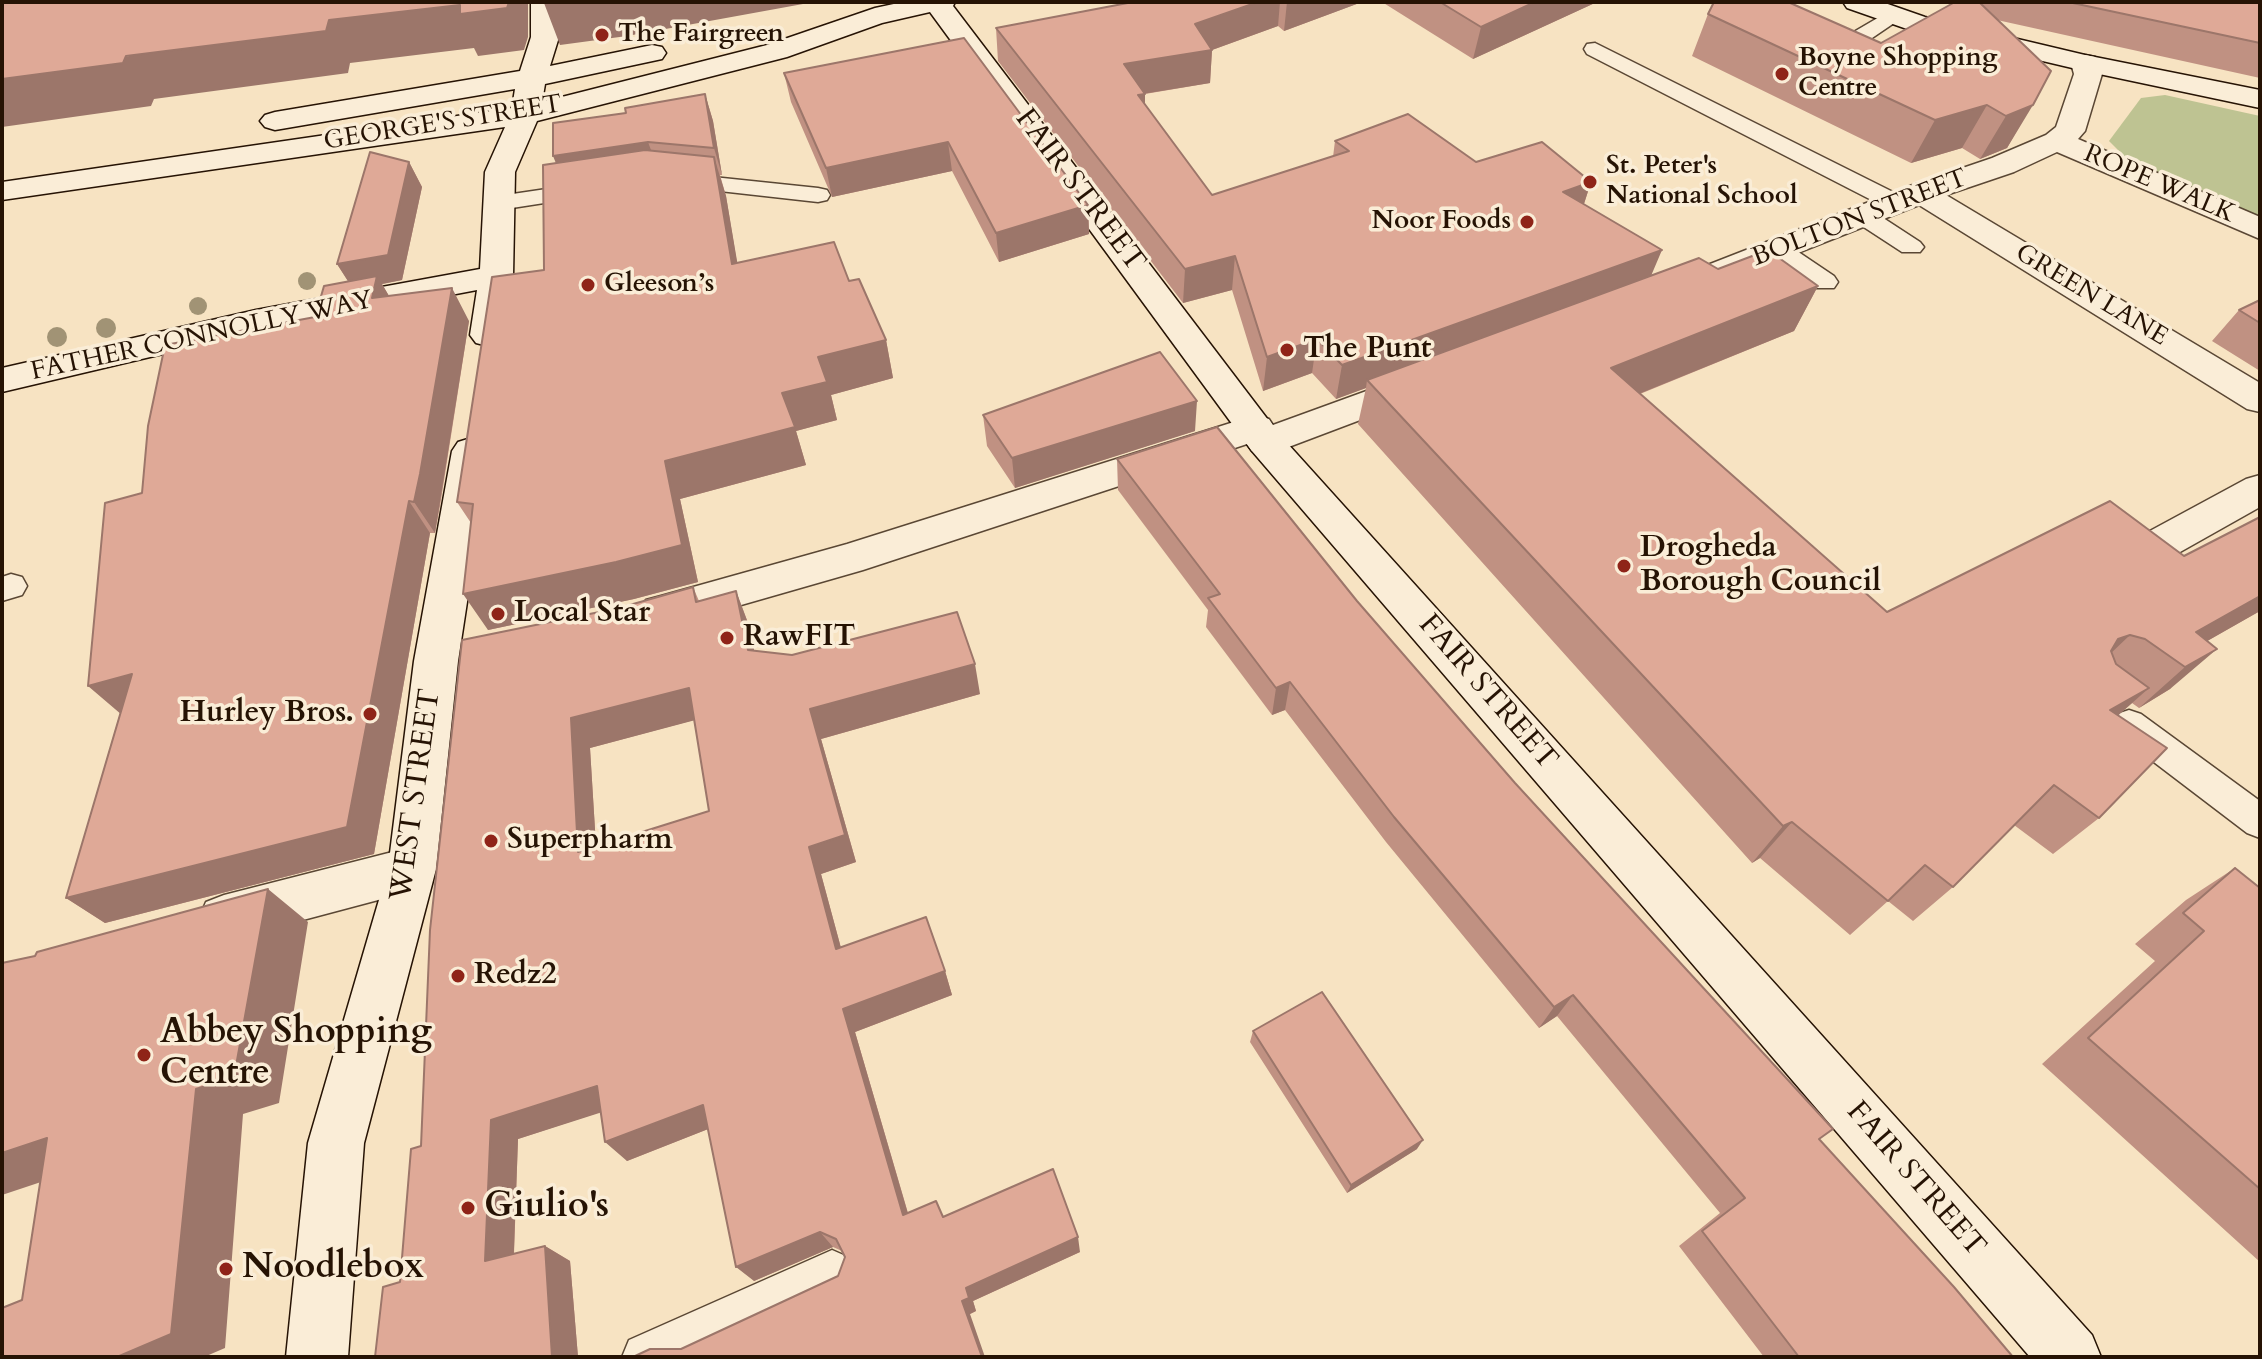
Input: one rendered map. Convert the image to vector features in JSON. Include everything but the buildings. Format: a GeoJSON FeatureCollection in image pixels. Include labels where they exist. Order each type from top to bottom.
{"type":"FeatureCollection","features":[{"type":"Feature","properties":{"kind":"street","name":"WEST STREET"},"geometry":{"type":"LineString","coordinates":[[308,1353],[336,1143],[412,869],[436,661],[496,276],[500,172],[525,115],[532,78],[545,37],[544,2]]}},
{"type":"Feature","properties":{"kind":"street"},"geometry":{"type":"LineString","coordinates":[[1856,2],[1893,15],[2085,63],[2260,99]]}},
{"type":"Feature","properties":{"kind":"street","name":"GEORGE'S STREET"},"geometry":{"type":"LineString","coordinates":[[249,126],[532,78],[872,9],[940,3]]}},
{"type":"Feature","properties":{"kind":"street","name":"FAIR STREET"},"geometry":{"type":"LineString","coordinates":[[940,3],[1261,435],[2070,1357]]}},
{"type":"Feature","properties":{"kind":"street","name":"GEORGE'S STREET"},"geometry":{"type":"LineString","coordinates":[[2,191],[525,115],[777,51],[872,9]]}},
{"type":"Feature","properties":{"kind":"street"},"geometry":{"type":"LineString","coordinates":[[2057,141],[2070,131],[2088,74],[2085,63]]}},
{"type":"Feature","properties":{"kind":"street"},"geometry":{"type":"LineString","coordinates":[[2,166],[203,133]]}},
{"type":"Feature","properties":{"kind":"street","name":"BOLTON STREET"},"geometry":{"type":"LineString","coordinates":[[1682,286],[2003,165],[2057,141]]}},
{"type":"Feature","properties":{"kind":"street","name":"ROPE WALK"},"geometry":{"type":"LineString","coordinates":[[2057,141],[2260,229]]}},
{"type":"Feature","properties":{"kind":"street","name":"GREEN LANE"},"geometry":{"type":"LineString","coordinates":[[1909,199],[2260,400]]}},
{"type":"Feature","properties":{"kind":"street","name":"FATHER CONNOLLY WAY"},"geometry":{"type":"LineString","coordinates":[[2,380],[256,321],[496,276]]}},
{"type":"Feature","properties":{"kind":"street"},"geometry":{"type":"LineString","coordinates":[[620,623],[849,559],[1261,435],[1445,375]]}},
{"type":"Feature","properties":{"kind":"street"},"geometry":{"type":"LineString","coordinates":[[2126,563],[2260,489]]}},
{"type":"Feature","properties":{"kind":"street"},"geometry":{"type":"LineString","coordinates":[[436,661],[482,651]]}},
{"type":"Feature","properties":{"kind":"street"},"geometry":{"type":"LineString","coordinates":[[186,928],[412,869]]}},
{"type":"Feature","properties":{"kind":"lane"},"geometry":{"type":"LineString","coordinates":[[1802,31],[1842,48],[1893,15]]}},
{"type":"Feature","properties":{"kind":"lane"},"geometry":{"type":"LineString","coordinates":[[1595,49],[1909,199]]}},
{"type":"Feature","properties":{"kind":"lane"},"geometry":{"type":"LineString","coordinates":[[658,179],[818,195]]}},
{"type":"Feature","properties":{"kind":"lane"},"geometry":{"type":"LineString","coordinates":[[499,203],[611,186]]}},
{"type":"Feature","properties":{"kind":"lane"},"geometry":{"type":"LineString","coordinates":[[1865,217],[1911,247]]}},
{"type":"Feature","properties":{"kind":"lane"},"geometry":{"type":"LineString","coordinates":[[1779,250],[1825,282]]}},
{"type":"Feature","properties":{"kind":"lane"},"geometry":{"type":"LineString","coordinates":[[2100,702],[2260,822]]}},
{"type":"Feature","properties":{"kind":"lane"},"geometry":{"type":"LineString","coordinates":[[646,1357],[832,1273]]}},
{"type":"Feature","properties":{"kind":"green space"},"geometry":{"type":"Polygon","coordinates":[[[2165,95],[2260,116],[2260,219],[2128,160],[2109,141],[2141,98],[2165,95]]]}},
{"type":"Feature","properties":{"kind":"place","name":"The Fairgreen"},"geometry":{"type":"Point","coordinates":[602,35]}},
{"type":"Feature","properties":{"kind":"place","name":"Boyne Shopping Centre"},"geometry":{"type":"Point","coordinates":[1782,74]}},
{"type":"Feature","properties":{"kind":"place","name":"St. Peter's National School"},"geometry":{"type":"Point","coordinates":[1590,182]}},
{"type":"Feature","properties":{"kind":"place","name":"Noor Foods"},"geometry":{"type":"Point","coordinates":[1527,222]}},
{"type":"Feature","properties":{"kind":"place","name":"Gleeson’s"},"geometry":{"type":"Point","coordinates":[588,285]}},
{"type":"Feature","properties":{"kind":"place","name":"The Punt"},"geometry":{"type":"Point","coordinates":[1287,350]}},
{"type":"Feature","properties":{"kind":"place","name":"Drogheda Borough Council"},"geometry":{"type":"Point","coordinates":[1624,566]}},
{"type":"Feature","properties":{"kind":"place","name":"Local Star"},"geometry":{"type":"Point","coordinates":[498,614]}},
{"type":"Feature","properties":{"kind":"place","name":"RawFIT"},"geometry":{"type":"Point","coordinates":[727,638]}},
{"type":"Feature","properties":{"kind":"place","name":"Hurley Bros."},"geometry":{"type":"Point","coordinates":[370,714]}},
{"type":"Feature","properties":{"kind":"place","name":"Superpharm"},"geometry":{"type":"Point","coordinates":[491,841]}},
{"type":"Feature","properties":{"kind":"place","name":"Redz2"},"geometry":{"type":"Point","coordinates":[458,976]}},
{"type":"Feature","properties":{"kind":"place","name":"Abbey Shopping Centre"},"geometry":{"type":"Point","coordinates":[144,1055]}},
{"type":"Feature","properties":{"kind":"place","name":"Giulio's"},"geometry":{"type":"Point","coordinates":[468,1208]}},
{"type":"Feature","properties":{"kind":"place","name":"Noodlebox"},"geometry":{"type":"Point","coordinates":[226,1269]}}]}
